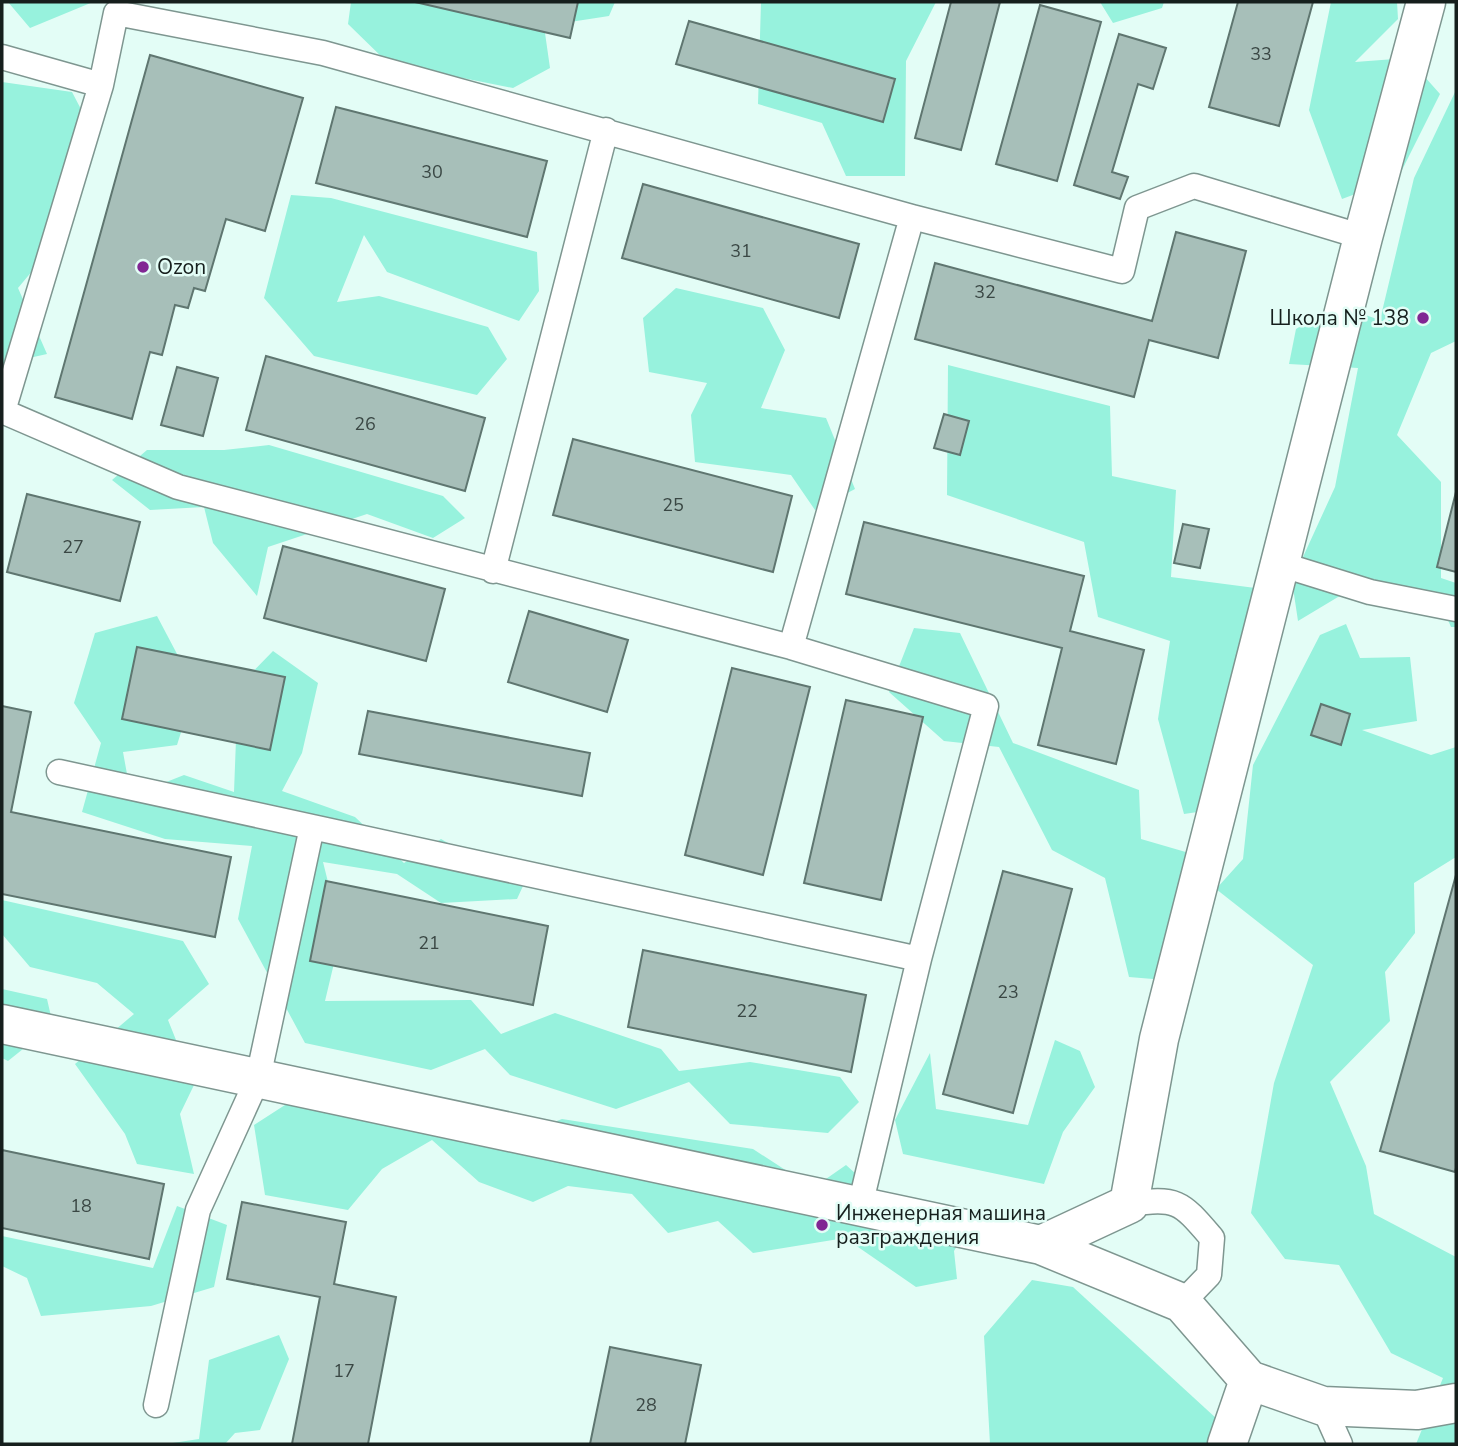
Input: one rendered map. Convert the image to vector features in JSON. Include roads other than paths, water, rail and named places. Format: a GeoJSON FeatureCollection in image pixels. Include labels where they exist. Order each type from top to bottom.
{"type":"FeatureCollection","features":[{"type":"Feature","properties":{"kind":"street"},"geometry":{"type":"LineString","coordinates":[[1041,1245],[1129,1204],[1159,1038],[1363,237],[1426,2]]}},
{"type":"Feature","properties":{"kind":"street"},"geometry":{"type":"LineString","coordinates":[[2,1024],[1041,1245],[1182,1303],[1249,1380],[1323,1406],[1417,1410],[1456,1403]]}},
{"type":"Feature","properties":{"kind":"street"},"geometry":{"type":"LineString","coordinates":[[1227,1444],[1249,1380]]}},
{"type":"Feature","properties":{"kind":"lane"},"geometry":{"type":"LineString","coordinates":[[860,1206],[919,959],[986,706],[791,647],[178,487],[2,411],[101,85],[116,13],[323,53],[912,217],[1122,271],[1137,208],[1194,186],[1363,237]]}},
{"type":"Feature","properties":{"kind":"lane"},"geometry":{"type":"LineString","coordinates":[[2,57],[101,85]]}},
{"type":"Feature","properties":{"kind":"lane"},"geometry":{"type":"LineString","coordinates":[[493,571],[606,130]]}},
{"type":"Feature","properties":{"kind":"lane"},"geometry":{"type":"LineString","coordinates":[[791,647],[912,217]]}},
{"type":"Feature","properties":{"kind":"lane"},"geometry":{"type":"LineString","coordinates":[[1279,564],[1370,592],[1456,609]]}},
{"type":"Feature","properties":{"kind":"lane"},"geometry":{"type":"LineString","coordinates":[[59,772],[919,959]]}},
{"type":"Feature","properties":{"kind":"lane"},"geometry":{"type":"LineString","coordinates":[[156,1405],[198,1210],[258,1078],[312,827]]}},
{"type":"Feature","properties":{"kind":"lane"},"geometry":{"type":"LineString","coordinates":[[1129,1204],[1154,1200],[1185,1206],[1212,1238],[1209,1275],[1182,1303]]}},
{"type":"Feature","properties":{"kind":"lane"},"geometry":{"type":"LineString","coordinates":[[1323,1406],[1340,1444]]}},
{"type":"Feature","properties":{"kind":"place","name":"Ozon"},"geometry":{"type":"Point","coordinates":[143,267]}},
{"type":"Feature","properties":{"kind":"place","name":"Школа № 138"},"geometry":{"type":"Point","coordinates":[1423,318]}},
{"type":"Feature","properties":{"kind":"place","name":"Инженерная машина разграждения"},"geometry":{"type":"Point","coordinates":[822,1225]}}]}
